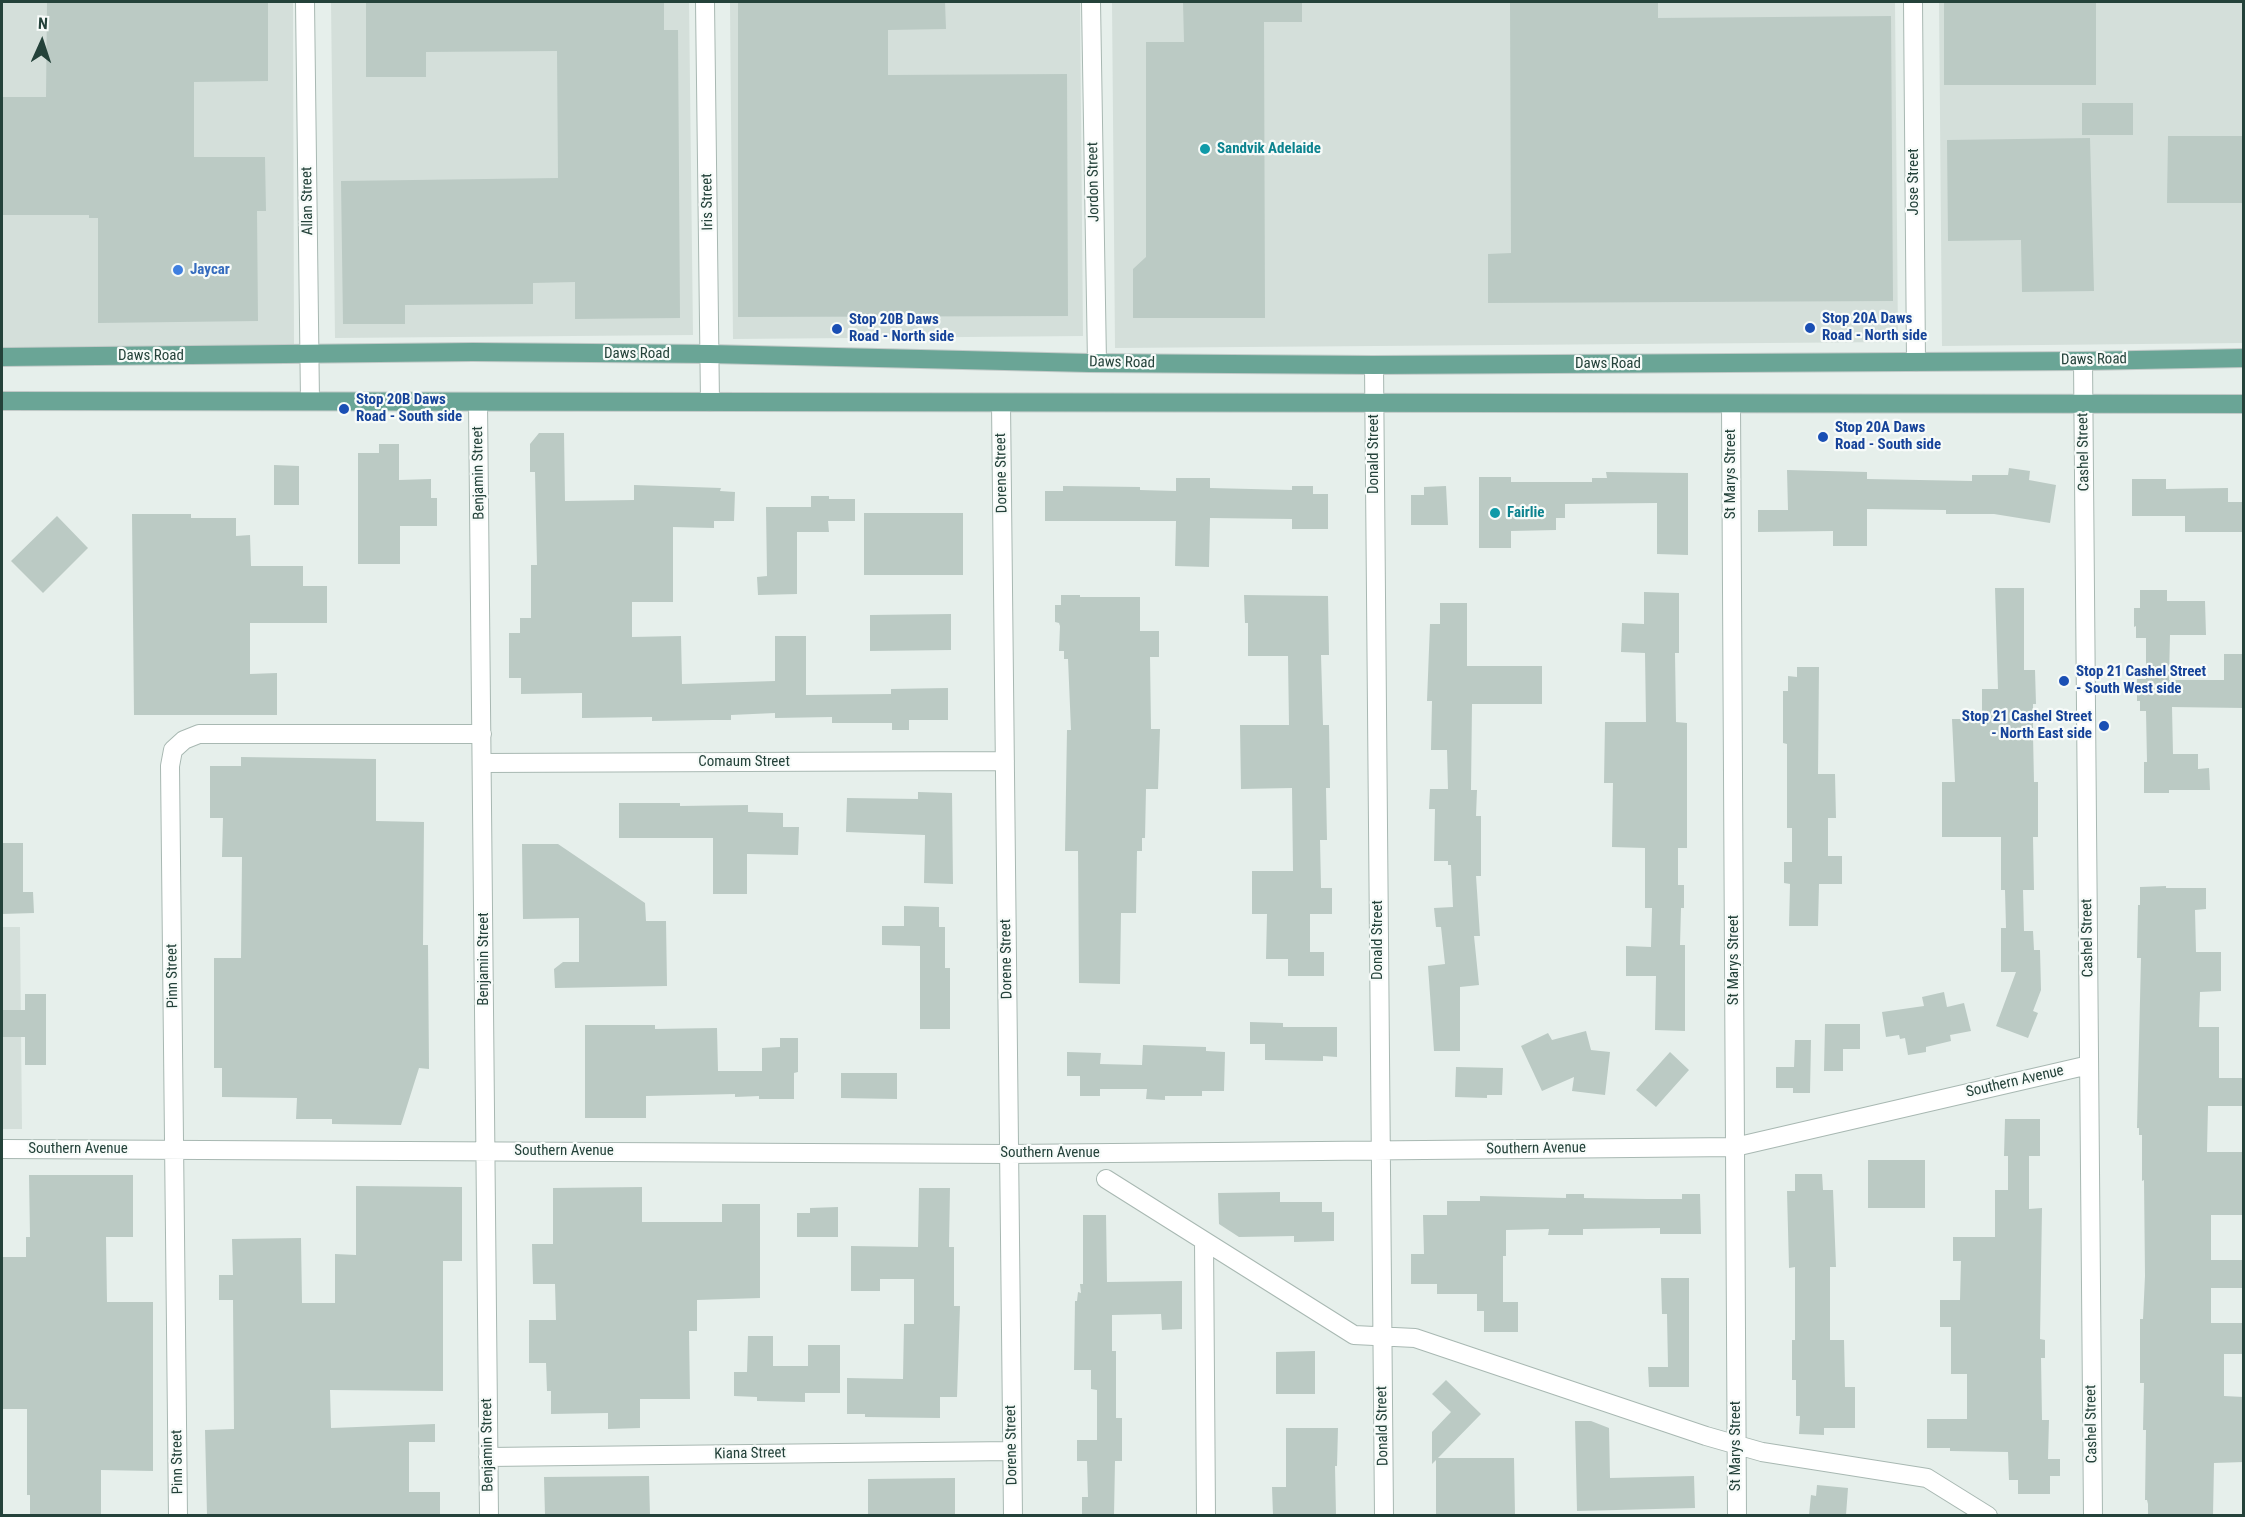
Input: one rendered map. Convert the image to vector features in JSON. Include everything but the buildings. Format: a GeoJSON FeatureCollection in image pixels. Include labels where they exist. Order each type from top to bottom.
{"type":"FeatureCollection","features":[{"type":"Feature","properties":{"kind":"main road","name":"Daws Road"},"geometry":{"type":"LineString","coordinates":[[2,357],[473,352],[710,354],[1097,363],[1374,365],[2244,358]]}},
{"type":"Feature","properties":{"kind":"main road"},"geometry":{"type":"LineString","coordinates":[[2,401],[2244,404]]}},
{"type":"Feature","properties":{"kind":"street","name":"Allan Street"},"geometry":{"type":"LineString","coordinates":[[305,2],[310,401]]}},
{"type":"Feature","properties":{"kind":"street","name":"Iris Street"},"geometry":{"type":"LineString","coordinates":[[705,2],[710,402]]}},
{"type":"Feature","properties":{"kind":"street","name":"Jordon Street"},"geometry":{"type":"LineString","coordinates":[[1091,2],[1097,363]]}},
{"type":"Feature","properties":{"kind":"street","name":"Jose Street"},"geometry":{"type":"LineString","coordinates":[[1913,2],[1916,362]]}},
{"type":"Feature","properties":{"kind":"street","name":"Cashel Street"},"geometry":{"type":"LineString","coordinates":[[2083,361],[2093,1515]]}},
{"type":"Feature","properties":{"kind":"street","name":"Donald Street"},"geometry":{"type":"LineString","coordinates":[[1374,365],[1384,1515]]}},
{"type":"Feature","properties":{"kind":"street","name":"Benjamin Street"},"geometry":{"type":"LineString","coordinates":[[478,402],[489,1515]]}},
{"type":"Feature","properties":{"kind":"street","name":"Dorene Street"},"geometry":{"type":"LineString","coordinates":[[1001,403],[1013,1515]]}},
{"type":"Feature","properties":{"kind":"street","name":"St Marys Street"},"geometry":{"type":"LineString","coordinates":[[1731,404],[1737,1515]]}},
{"type":"Feature","properties":{"kind":"street","name":"Pinn Street"},"geometry":{"type":"LineString","coordinates":[[178,1515],[170,766],[173,750],[184,740],[199,734],[482,734]]}},
{"type":"Feature","properties":{"kind":"street","name":"Comaum Street"},"geometry":{"type":"LineString","coordinates":[[483,763],[1005,761]]}},
{"type":"Feature","properties":{"kind":"street","name":"Southern Avenue"},"geometry":{"type":"LineString","coordinates":[[2,1149],[1009,1154],[1735,1147],[2089,1065]]}},
{"type":"Feature","properties":{"kind":"street"},"geometry":{"type":"LineString","coordinates":[[1106,1179],[1354,1335],[1415,1338],[1736,1446],[1927,1478],[1988,1515]]}},
{"type":"Feature","properties":{"kind":"street"},"geometry":{"type":"LineString","coordinates":[[1204,1241],[1206,1515]]}},
{"type":"Feature","properties":{"kind":"street","name":"Kiana Street"},"geometry":{"type":"LineString","coordinates":[[488,1456],[1012,1451]]}},
{"type":"Feature","properties":{"kind":"shaded area"},"geometry":{"type":"Polygon","coordinates":[[[2,2],[293,2],[294,346],[2,347],[2,2]]]}},
{"type":"Feature","properties":{"kind":"shaded area"},"geometry":{"type":"Polygon","coordinates":[[[331,2],[689,2],[693,335],[335,338],[331,2]]]}},
{"type":"Feature","properties":{"kind":"shaded area"},"geometry":{"type":"Polygon","coordinates":[[[730,2],[1080,2],[1083,336],[733,339],[730,2]]]}},
{"type":"Feature","properties":{"kind":"shaded area"},"geometry":{"type":"Polygon","coordinates":[[[1112,2],[1895,2],[1898,342],[1115,348],[1112,2]]]}},
{"type":"Feature","properties":{"kind":"shaded area"},"geometry":{"type":"Polygon","coordinates":[[[1939,2],[2243,2],[2243,343],[1942,346],[1939,2]]]}},
{"type":"Feature","properties":{"kind":"shaded area"},"geometry":{"type":"Polygon","coordinates":[[[2,927],[20,927],[22,1129],[2,1129],[2,927]]]}},
{"type":"Feature","properties":{"kind":"place","name":"Sandvik Adelaide"},"geometry":{"type":"Point","coordinates":[1205,149]}},
{"type":"Feature","properties":{"kind":"place","name":"Jaycar"},"geometry":{"type":"Point","coordinates":[178,270]}},
{"type":"Feature","properties":{"kind":"place","name":"Stop 20A Daws Road - North side"},"geometry":{"type":"Point","coordinates":[1810,328]}},
{"type":"Feature","properties":{"kind":"place","name":"Stop 20B Daws Road - North side"},"geometry":{"type":"Point","coordinates":[837,329]}},
{"type":"Feature","properties":{"kind":"place","name":"Stop 20B Daws Road - South side"},"geometry":{"type":"Point","coordinates":[344,409]}},
{"type":"Feature","properties":{"kind":"place","name":"Stop 20A Daws Road - South side"},"geometry":{"type":"Point","coordinates":[1823,437]}},
{"type":"Feature","properties":{"kind":"place","name":"Fairlie"},"geometry":{"type":"Point","coordinates":[1495,513]}},
{"type":"Feature","properties":{"kind":"place","name":"Stop 21 Cashel Street - South West side"},"geometry":{"type":"Point","coordinates":[2064,681]}},
{"type":"Feature","properties":{"kind":"place","name":"Stop 21 Cashel Street - North East side"},"geometry":{"type":"Point","coordinates":[2104,726]}}]}
